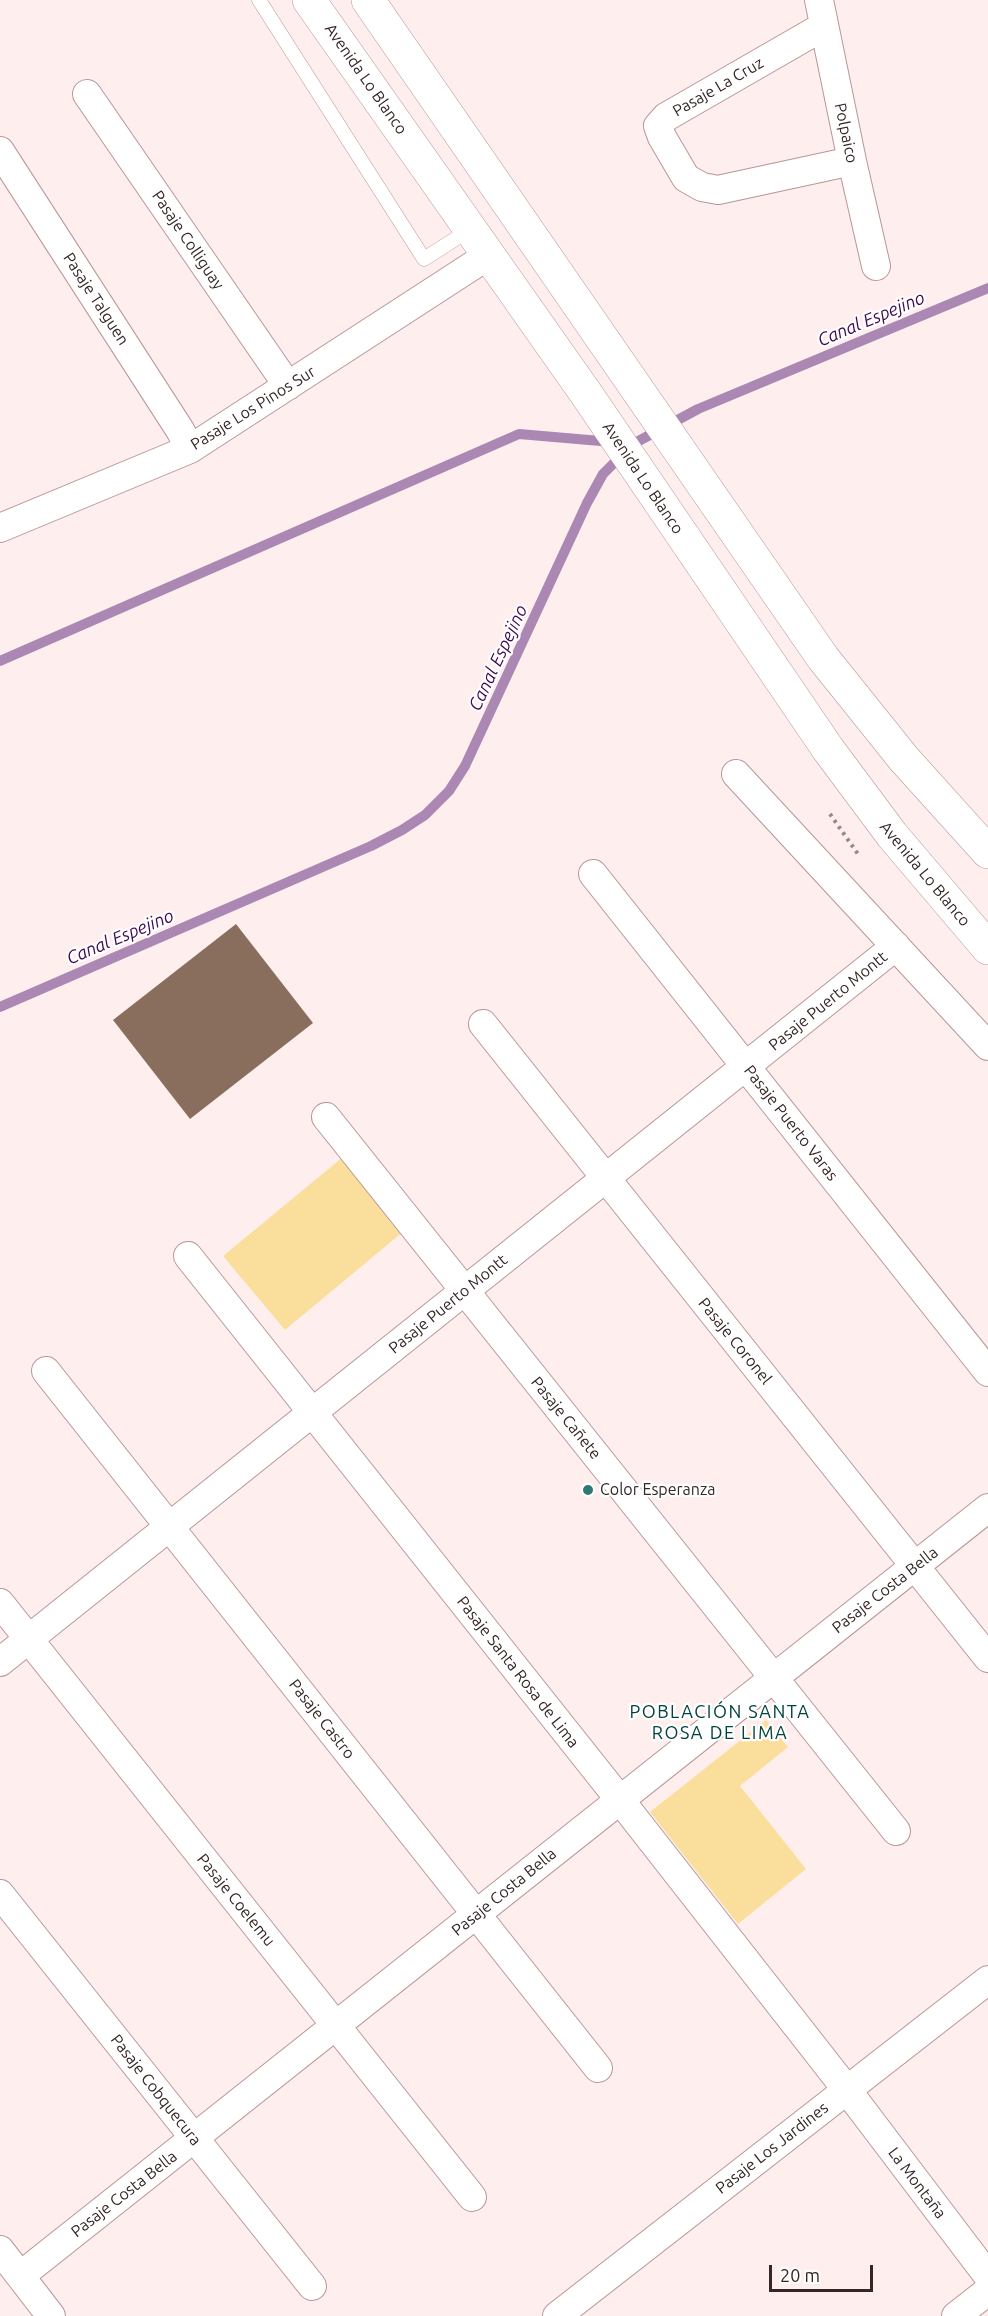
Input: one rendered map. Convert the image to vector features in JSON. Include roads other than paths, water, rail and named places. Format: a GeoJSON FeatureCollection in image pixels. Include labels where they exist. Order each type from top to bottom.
{"type":"FeatureCollection","features":[{"type":"Feature","properties":{"kind":"main road","name":"Avenida Lo Blanco"},"geometry":{"type":"LineString","coordinates":[[309,0],[587,395],[828,749],[892,835],[988,948]]}},
{"type":"Feature","properties":{"kind":"main road"},"geometry":{"type":"LineString","coordinates":[[368,0],[689,466],[837,676],[904,759],[988,852]]}},
{"type":"Feature","properties":{"kind":"street","name":"Polpaico"},"geometry":{"type":"LineString","coordinates":[[822,13],[876,266]]}},
{"type":"Feature","properties":{"kind":"street","name":"Pasaje La Cruz"},"geometry":{"type":"LineString","coordinates":[[822,13],[666,117],[658,126],[686,178],[702,187],[718,190],[852,161]]}},
{"type":"Feature","properties":{"kind":"street","name":"Pasaje Colliguay"},"geometry":{"type":"LineString","coordinates":[[87,94],[288,386]]}},
{"type":"Feature","properties":{"kind":"street","name":"Pasaje Talguen"},"geometry":{"type":"LineString","coordinates":[[0,151],[190,449]]}},
{"type":"Feature","properties":{"kind":"street","name":"Pasaje Los Pinos Sur"},"geometry":{"type":"LineString","coordinates":[[0,528],[190,449],[489,255]]}},
{"type":"Feature","properties":{"kind":"street"},"geometry":{"type":"LineString","coordinates":[[736,774],[988,1046]]}},
{"type":"Feature","properties":{"kind":"street","name":"Pasaje Puerto Varas"},"geometry":{"type":"LineString","coordinates":[[593,874],[988,1372]]}},
{"type":"Feature","properties":{"kind":"street","name":"Pasaje Puerto Montt"},"geometry":{"type":"LineString","coordinates":[[0,1662],[896,946]]}},
{"type":"Feature","properties":{"kind":"street","name":"Pasaje Coronel"},"geometry":{"type":"LineString","coordinates":[[483,1024],[988,1658]]}},
{"type":"Feature","properties":{"kind":"street","name":"Pasaje Cañete"},"geometry":{"type":"LineString","coordinates":[[326,1117],[896,1831]]}},
{"type":"Feature","properties":{"kind":"street","name":"Pasaje Santa Rosa de Lima"},"geometry":{"type":"LineString","coordinates":[[188,1256],[847,2090]]}},
{"type":"Feature","properties":{"kind":"street","name":"Pasaje Castro"},"geometry":{"type":"LineString","coordinates":[[46,1371],[598,2068]]}},
{"type":"Feature","properties":{"kind":"street","name":"Pasaje Costa Bella"},"geometry":{"type":"LineString","coordinates":[[20,2276],[988,1508]]}},
{"type":"Feature","properties":{"kind":"street","name":"Pasaje Coelemu"},"geometry":{"type":"LineString","coordinates":[[0,1603],[472,2197]]}},
{"type":"Feature","properties":{"kind":"street","name":"Pasaje Cobquecura"},"geometry":{"type":"LineString","coordinates":[[0,1894],[312,2286]]}},
{"type":"Feature","properties":{"kind":"street","name":"Pasaje Los Jardines"},"geometry":{"type":"LineString","coordinates":[[557,2316],[988,1980]]}},
{"type":"Feature","properties":{"kind":"street","name":"La Montaña"},"geometry":{"type":"LineString","coordinates":[[847,2090],[988,2276]]}},
{"type":"Feature","properties":{"kind":"street"},"geometry":{"type":"LineString","coordinates":[[0,2250],[51,2316]]}},
{"type":"Feature","properties":{"kind":"street"},"geometry":{"type":"LineString","coordinates":[[956,2316],[988,2291]]}},
{"type":"Feature","properties":{"kind":"lane"},"geometry":{"type":"LineString","coordinates":[[259,0],[424,259],[471,229]]}},
{"type":"Feature","properties":{"kind":"waterway","name":"Canal Espejino"},"geometry":{"type":"LineString","coordinates":[[0,1007],[371,846],[425,815],[449,791],[465,766],[587,503],[603,474],[633,444],[698,409],[988,288]]}},
{"type":"Feature","properties":{"kind":"waterway"},"geometry":{"type":"LineString","coordinates":[[0,661],[519,434],[612,442]]}},
{"type":"Feature","properties":{"kind":"place","name":"Color Esperanza"},"geometry":{"type":"Point","coordinates":[588,1490]}},
{"type":"Feature","properties":{"kind":"district","name":"POBLACIÓN SANTA ROSA DE LIMA"},"geometry":{"type":"Point","coordinates":[720,1722]}}]}
